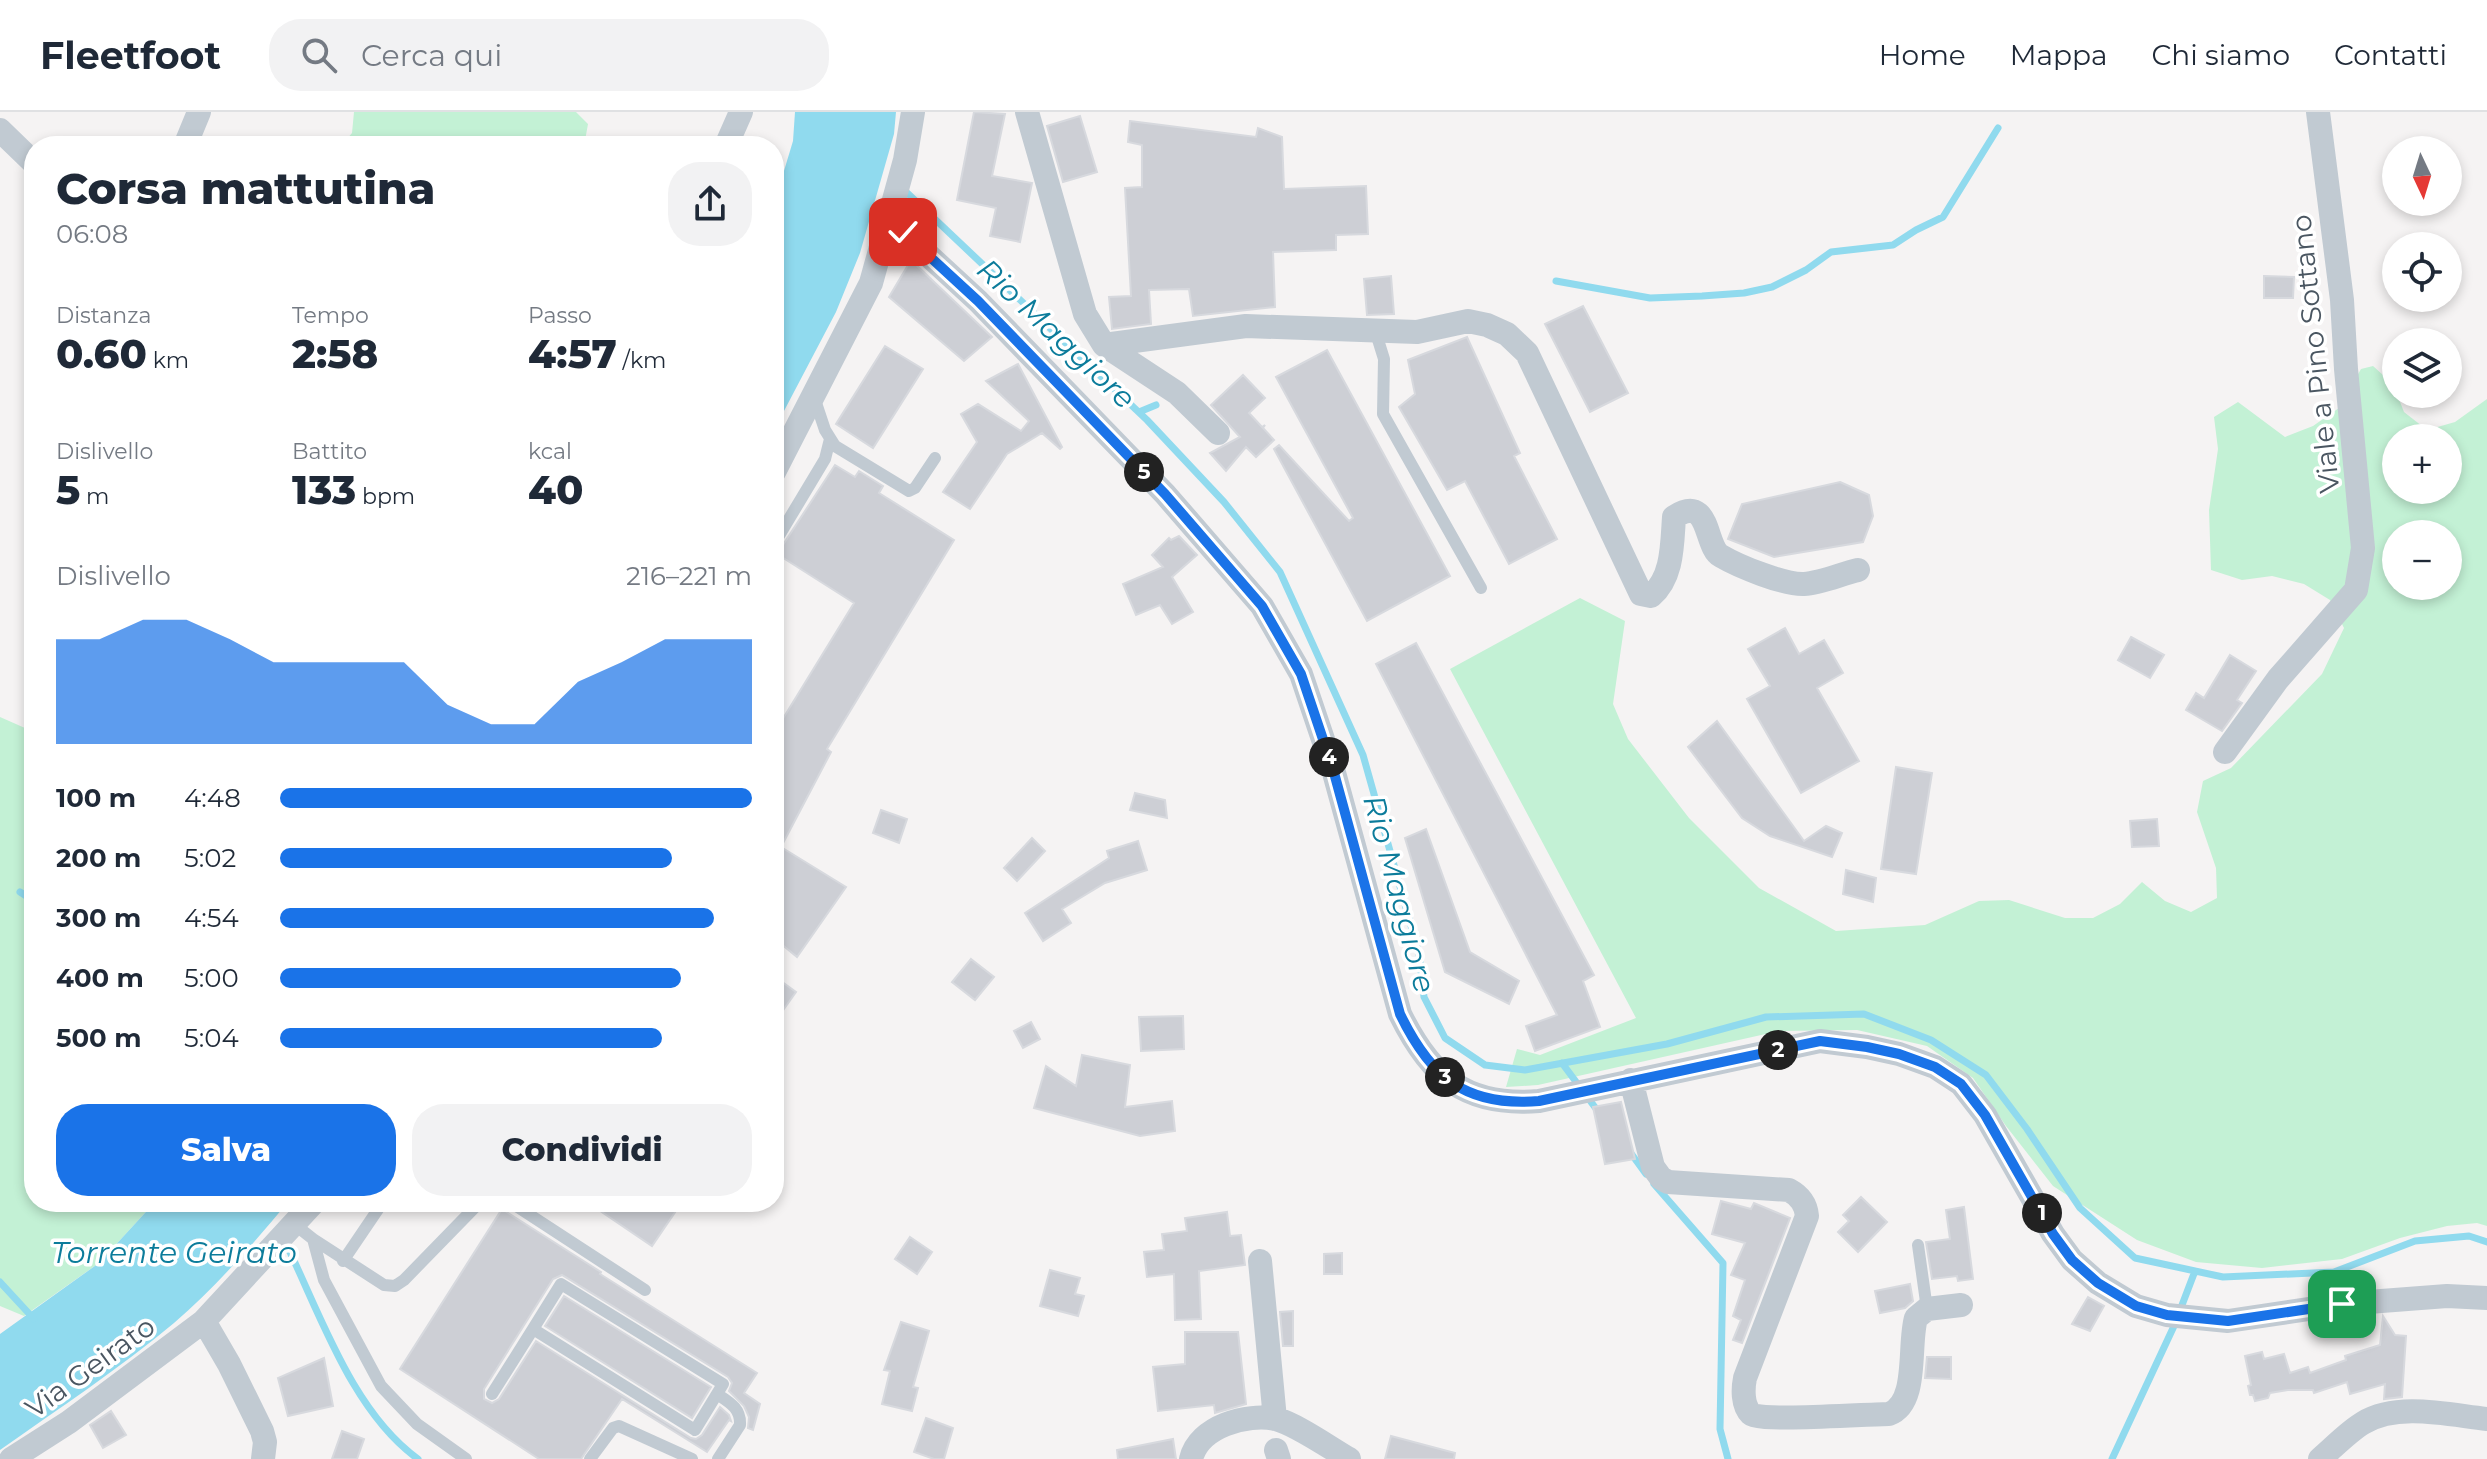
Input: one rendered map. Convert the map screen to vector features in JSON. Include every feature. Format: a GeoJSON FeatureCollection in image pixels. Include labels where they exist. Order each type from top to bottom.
{"type":"FeatureCollection","features":[{"type":"Feature","properties":{"kind":"street"},"geometry":{"type":"LineString","coordinates":[[189,136],[199,112]]}},
{"type":"Feature","properties":{"kind":"street"},"geometry":{"type":"LineString","coordinates":[[730,136],[741,112]]}},
{"type":"Feature","properties":{"kind":"street"},"geometry":{"type":"LineString","coordinates":[[784,453],[871,283],[905,160],[913,112]]}},
{"type":"Feature","properties":{"kind":"street"},"geometry":{"type":"LineString","coordinates":[[1027,112],[1085,314],[1104,345],[1177,393],[1218,433]]}},
{"type":"Feature","properties":{"kind":"street","name":"Viale a Pino Sottano"},"geometry":{"type":"LineString","coordinates":[[2225,752],[2278,679],[2356,590],[2363,548],[2342,300],[2318,112]]}},
{"type":"Feature","properties":{"kind":"street"},"geometry":{"type":"LineString","coordinates":[[0,130],[24,153]]}},
{"type":"Feature","properties":{"kind":"street"},"geometry":{"type":"LineString","coordinates":[[890,219],[978,301],[1165,494],[1262,606],[1301,674],[1333,769],[1400,1014],[1411,1036],[1438,1071],[1455,1087],[1473,1095],[1522,1102],[1539,1101],[1820,1041],[1867,1047],[1935,1067],[1961,1084],[1985,1115],[2053,1234],[2072,1260],[2098,1283],[2136,1306],[2167,1315],[2228,1321],[2342,1304],[2447,1296],[2487,1298]]}},
{"type":"Feature","properties":{"kind":"street"},"geometry":{"type":"LineString","coordinates":[[1104,345],[1246,326],[1417,332],[1468,321],[1487,325],[1507,334],[1527,353],[1641,594],[1651,596],[1662,586],[1673,551],[1674,517],[1683,512],[1693,512],[1704,520],[1717,555],[1782,582],[1804,584],[1858,570]]}},
{"type":"Feature","properties":{"kind":"street"},"geometry":{"type":"LineString","coordinates":[[1631,1080],[1653,1167],[1661,1178],[1668,1182],[1789,1190],[1797,1194],[1806,1209],[1807,1216],[1745,1378],[1743,1389],[1751,1414],[1757,1417],[1794,1417],[1889,1414],[1896,1411],[1903,1404],[1909,1383],[1915,1323],[1921,1313],[1927,1309],[1961,1305]]}},
{"type":"Feature","properties":{"kind":"street","name":"Via Geirato"},"geometry":{"type":"LineString","coordinates":[[11,1459],[69,1422],[204,1321],[303,1232],[310,1212]]}},
{"type":"Feature","properties":{"kind":"street"},"geometry":{"type":"LineString","coordinates":[[1260,1261],[1275,1419]]}},
{"type":"Feature","properties":{"kind":"street"},"geometry":{"type":"LineString","coordinates":[[204,1321],[262,1431],[265,1442],[263,1459]]}},
{"type":"Feature","properties":{"kind":"street"},"geometry":{"type":"LineString","coordinates":[[2320,1459],[2361,1424],[2379,1415],[2421,1412],[2487,1419]]}},
{"type":"Feature","properties":{"kind":"street"},"geometry":{"type":"LineString","coordinates":[[1191,1459],[1200,1441],[1224,1426],[1244,1420],[1275,1419],[1349,1459]]}},
{"type":"Feature","properties":{"kind":"lane"},"geometry":{"type":"LineString","coordinates":[[1375,330],[1384,359],[1383,414],[1481,588]]}},
{"type":"Feature","properties":{"kind":"lane"},"geometry":{"type":"LineString","coordinates":[[811,401],[817,406],[835,446],[909,491],[915,488],[935,458]]}},
{"type":"Feature","properties":{"kind":"lane"},"geometry":{"type":"LineString","coordinates":[[784,527],[825,459],[830,439]]}},
{"type":"Feature","properties":{"kind":"lane"},"geometry":{"type":"LineString","coordinates":[[343,1261],[376,1212]]}},
{"type":"Feature","properties":{"kind":"lane"},"geometry":{"type":"LineString","coordinates":[[303,1232],[343,1261],[384,1285],[395,1286],[470,1212]]}},
{"type":"Feature","properties":{"kind":"lane"},"geometry":{"type":"LineString","coordinates":[[525,1212],[645,1290]]}},
{"type":"Feature","properties":{"kind":"lane"},"geometry":{"type":"LineString","coordinates":[[303,1232],[324,1280],[381,1386],[417,1424],[466,1459]]}},
{"type":"Feature","properties":{"kind":"lane"},"geometry":{"type":"LineString","coordinates":[[1918,1245],[1927,1309]]}},
{"type":"Feature","properties":{"kind":"lane"},"geometry":{"type":"LineString","coordinates":[[492,1394],[561,1284],[723,1384],[695,1430],[533,1329]]}},
{"type":"Feature","properties":{"kind":"lane"},"geometry":{"type":"LineString","coordinates":[[717,1394],[733,1405],[741,1419],[718,1459]]}},
{"type":"Feature","properties":{"kind":"lane"},"geometry":{"type":"LineString","coordinates":[[590,1459],[613,1428],[619,1426],[692,1459]]}},
{"type":"Feature","properties":{"kind":"green space"},"geometry":{"type":"Polygon","coordinates":[[[354,112],[576,112],[588,124],[586,136],[349,136],[354,112]]]}},
{"type":"Feature","properties":{"kind":"green space"},"geometry":{"type":"Polygon","coordinates":[[[2373,366],[2382,374],[2382,408],[2402,408],[2419,424],[2382,424],[2382,504],[2462,504],[2462,424],[2448,424],[2487,399],[2487,1226],[2477,1223],[2447,1226],[2400,1238],[2342,1259],[2262,1268],[2196,1262],[2137,1240],[2053,1186],[1973,1078],[1927,1046],[1857,1030],[1779,1031],[1538,1085],[1506,1087],[1517,1049],[1540,1055],[1636,1018],[1450,669],[1580,598],[1625,621],[1613,704],[1628,739],[1689,818],[1759,888],[1836,931],[1925,925],[1979,901],[2009,900],[2065,918],[2093,918],[2120,904],[2142,882],[2165,901],[2191,912],[2217,898],[2216,868],[2197,812],[2203,781],[2231,768],[2322,674],[2344,628],[2330,600],[2304,584],[2272,576],[2242,580],[2211,570],[2209,510],[2218,449],[2214,417],[2238,402],[2285,437],[2313,426],[2339,408],[2361,369],[2373,366]]]}},
{"type":"Feature","properties":{"kind":"green space"},"geometry":{"type":"Polygon","coordinates":[[[0,717],[24,728],[24,1212],[146,1212],[99,1263],[24,1316],[0,1306],[0,717]]]}},
{"type":"Feature","properties":{"kind":"water"},"geometry":{"type":"Polygon","coordinates":[[[795,112],[896,112],[894,134],[860,253],[836,312],[784,411],[784,171],[793,141],[795,112]]]}},
{"type":"Feature","properties":{"kind":"water","name":"Torrente Geirato"},"geometry":{"type":"Polygon","coordinates":[[[146,1212],[279,1212],[219,1280],[174,1323],[110,1373],[0,1450],[0,1334],[99,1263],[146,1212]]]}},
{"type":"Feature","properties":{"kind":"building"},"geometry":{"type":"Polygon","coordinates":[[[974,112],[1005,114],[992,176],[1032,183],[1020,242],[990,236],[996,208],[957,200],[974,112]]]}},
{"type":"Feature","properties":{"kind":"building"},"geometry":{"type":"Polygon","coordinates":[[[1080,116],[1097,172],[1063,182],[1047,126],[1080,116]]]}},
{"type":"Feature","properties":{"kind":"building"},"geometry":{"type":"Polygon","coordinates":[[[1130,121],[1256,137],[1258,128],[1282,137],[1284,189],[1366,186],[1368,234],[1336,235],[1336,250],[1273,252],[1275,307],[1193,316],[1189,289],[1149,290],[1151,324],[1112,329],[1109,297],[1131,296],[1125,188],[1142,187],[1142,145],[1128,142],[1130,121]]]}},
{"type":"Feature","properties":{"kind":"building"},"geometry":{"type":"Polygon","coordinates":[[[911,260],[992,337],[964,361],[889,297],[911,260]]]}},
{"type":"Feature","properties":{"kind":"building"},"geometry":{"type":"Polygon","coordinates":[[[1391,276],[1394,314],[1367,315],[1364,279],[1391,276]]]}},
{"type":"Feature","properties":{"kind":"building"},"geometry":{"type":"Polygon","coordinates":[[[2264,276],[2294,277],[2293,298],[2264,298],[2264,276]]]}},
{"type":"Feature","properties":{"kind":"building"},"geometry":{"type":"Polygon","coordinates":[[[1583,306],[1628,393],[1590,412],[1545,324],[1583,306]]]}},
{"type":"Feature","properties":{"kind":"building"},"geometry":{"type":"Polygon","coordinates":[[[1467,337],[1520,453],[1514,456],[1557,539],[1509,564],[1465,481],[1447,490],[1399,407],[1415,394],[1408,360],[1467,337]]]}},
{"type":"Feature","properties":{"kind":"building"},"geometry":{"type":"Polygon","coordinates":[[[885,346],[923,369],[873,448],[836,424],[885,346]]]}},
{"type":"Feature","properties":{"kind":"building"},"geometry":{"type":"Polygon","coordinates":[[[1327,350],[1450,576],[1367,621],[1274,449],[1279,445],[1349,521],[1353,518],[1276,377],[1327,350]]]}},
{"type":"Feature","properties":{"kind":"building"},"geometry":{"type":"Polygon","coordinates":[[[1018,364],[1062,447],[1060,449],[1042,433],[1007,454],[970,509],[943,492],[977,442],[961,414],[978,404],[1021,431],[1029,421],[986,381],[1018,364]]]}},
{"type":"Feature","properties":{"kind":"building"},"geometry":{"type":"Polygon","coordinates":[[[1243,375],[1265,398],[1249,413],[1262,427],[1265,425],[1263,428],[1274,440],[1256,457],[1246,447],[1226,471],[1210,453],[1240,437],[1211,405],[1243,375]]]}},
{"type":"Feature","properties":{"kind":"building"},"geometry":{"type":"Polygon","coordinates":[[[835,465],[855,477],[859,471],[883,486],[879,493],[954,540],[827,749],[831,752],[784,841],[784,717],[854,603],[784,558],[784,543],[835,465]]]}},
{"type":"Feature","properties":{"kind":"building"},"geometry":{"type":"Polygon","coordinates":[[[1840,482],[1869,495],[1873,516],[1863,542],[1774,557],[1728,539],[1742,504],[1840,482]]]}},
{"type":"Feature","properties":{"kind":"building"},"geometry":{"type":"Polygon","coordinates":[[[1179,536],[1197,555],[1172,577],[1193,612],[1172,624],[1160,605],[1136,615],[1123,584],[1163,567],[1152,555],[1169,538],[1179,536]]]}},
{"type":"Feature","properties":{"kind":"building"},"geometry":{"type":"Polygon","coordinates":[[[1785,628],[1799,654],[1824,640],[1843,673],[1817,688],[1859,761],[1801,793],[1747,699],[1770,686],[1748,649],[1785,628]]]}},
{"type":"Feature","properties":{"kind":"building"},"geometry":{"type":"Polygon","coordinates":[[[2131,637],[2164,655],[2150,678],[2118,660],[2131,637]]]}},
{"type":"Feature","properties":{"kind":"building"},"geometry":{"type":"Polygon","coordinates":[[[1416,643],[1594,975],[1583,981],[1600,1027],[1535,1051],[1526,1026],[1557,1015],[1376,664],[1416,643]]]}},
{"type":"Feature","properties":{"kind":"building"},"geometry":{"type":"Polygon","coordinates":[[[2230,655],[2256,671],[2237,700],[2242,703],[2222,731],[2186,710],[2196,693],[2204,698],[2230,655]]]}},
{"type":"Feature","properties":{"kind":"building"},"geometry":{"type":"Polygon","coordinates":[[[1717,721],[1804,841],[1826,826],[1842,833],[1832,857],[1770,836],[1742,818],[1688,747],[1717,721]]]}},
{"type":"Feature","properties":{"kind":"building"},"geometry":{"type":"Polygon","coordinates":[[[1896,767],[1932,773],[1916,874],[1881,869],[1896,767]]]}},
{"type":"Feature","properties":{"kind":"building"},"geometry":{"type":"Polygon","coordinates":[[[1135,793],[1165,800],[1167,818],[1130,810],[1135,793]]]}},
{"type":"Feature","properties":{"kind":"building"},"geometry":{"type":"Polygon","coordinates":[[[881,810],[907,819],[899,843],[873,833],[881,810]]]}},
{"type":"Feature","properties":{"kind":"building"},"geometry":{"type":"Polygon","coordinates":[[[2157,819],[2159,846],[2132,847],[2130,821],[2157,819]]]}},
{"type":"Feature","properties":{"kind":"building"},"geometry":{"type":"Polygon","coordinates":[[[1426,829],[1470,952],[1519,981],[1509,1004],[1445,972],[1405,838],[1426,829]]]}},
{"type":"Feature","properties":{"kind":"building"},"geometry":{"type":"Polygon","coordinates":[[[1032,838],[1045,851],[1017,881],[1004,868],[1032,838]]]}},
{"type":"Feature","properties":{"kind":"building"},"geometry":{"type":"Polygon","coordinates":[[[1138,841],[1147,870],[1105,883],[1062,909],[1071,923],[1043,941],[1025,913],[1109,858],[1107,851],[1138,841]]]}},
{"type":"Feature","properties":{"kind":"building"},"geometry":{"type":"Polygon","coordinates":[[[784,849],[846,887],[797,957],[784,946],[784,849]]]}},
{"type":"Feature","properties":{"kind":"building"},"geometry":{"type":"Polygon","coordinates":[[[1846,870],[1876,878],[1873,902],[1843,894],[1846,870]]]}},
{"type":"Feature","properties":{"kind":"building"},"geometry":{"type":"Polygon","coordinates":[[[971,959],[994,977],[975,1000],[952,982],[971,959]]]}},
{"type":"Feature","properties":{"kind":"building"},"geometry":{"type":"Polygon","coordinates":[[[784,983],[796,992],[784,1009],[784,983]]]}},
{"type":"Feature","properties":{"kind":"building"},"geometry":{"type":"Polygon","coordinates":[[[1183,1016],[1184,1049],[1141,1051],[1139,1017],[1183,1016]]]}},
{"type":"Feature","properties":{"kind":"building"},"geometry":{"type":"Polygon","coordinates":[[[1031,1022],[1040,1039],[1023,1048],[1014,1031],[1031,1022]]]}},
{"type":"Feature","properties":{"kind":"building"},"geometry":{"type":"Polygon","coordinates":[[[1082,1055],[1130,1065],[1125,1107],[1172,1101],[1175,1131],[1140,1136],[1034,1108],[1046,1066],[1076,1086],[1082,1055]]]}},
{"type":"Feature","properties":{"kind":"building"},"geometry":{"type":"Polygon","coordinates":[[[1621,1102],[1635,1159],[1605,1164],[1593,1107],[1621,1102]]]}},
{"type":"Feature","properties":{"kind":"building"},"geometry":{"type":"Polygon","coordinates":[[[1861,1197],[1887,1222],[1858,1252],[1838,1232],[1849,1221],[1843,1215],[1861,1197]]]}},
{"type":"Feature","properties":{"kind":"building"},"geometry":{"type":"Polygon","coordinates":[[[1721,1201],[1751,1209],[1754,1203],[1790,1218],[1742,1343],[1733,1340],[1741,1320],[1733,1316],[1745,1280],[1731,1275],[1745,1243],[1712,1234],[1721,1201]]]}},
{"type":"Feature","properties":{"kind":"building"},"geometry":{"type":"Polygon","coordinates":[[[1964,1207],[1973,1279],[1958,1281],[1957,1276],[1932,1279],[1926,1242],[1950,1239],[1946,1210],[1964,1207]]]}},
{"type":"Feature","properties":{"kind":"building"},"geometry":{"type":"Polygon","coordinates":[[[500,1212],[507,1212],[757,1373],[744,1393],[760,1404],[753,1430],[748,1428],[749,1417],[744,1406],[729,1391],[732,1383],[728,1377],[562,1275],[553,1279],[484,1389],[484,1399],[492,1403],[499,1399],[536,1341],[691,1438],[702,1435],[720,1407],[731,1421],[707,1452],[622,1399],[581,1459],[539,1459],[400,1369],[500,1212]]]}},
{"type":"Feature","properties":{"kind":"building"},"geometry":{"type":"Polygon","coordinates":[[[602,1212],[675,1212],[652,1246],[602,1212]]]}},
{"type":"Feature","properties":{"kind":"building"},"geometry":{"type":"Polygon","coordinates":[[[1227,1212],[1230,1236],[1241,1235],[1245,1265],[1199,1271],[1201,1319],[1175,1320],[1174,1274],[1147,1277],[1144,1252],[1164,1250],[1162,1234],[1187,1231],[1185,1218],[1227,1212]]]}},
{"type":"Feature","properties":{"kind":"building"},"geometry":{"type":"Polygon","coordinates":[[[910,1237],[932,1252],[917,1274],[895,1259],[910,1237]]]}},
{"type":"Feature","properties":{"kind":"building"},"geometry":{"type":"Polygon","coordinates":[[[1342,1253],[1342,1274],[1324,1274],[1324,1254],[1342,1253]]]}},
{"type":"Feature","properties":{"kind":"building"},"geometry":{"type":"Polygon","coordinates":[[[1050,1270],[1080,1278],[1075,1294],[1084,1296],[1078,1316],[1040,1306],[1050,1270]]]}},
{"type":"Feature","properties":{"kind":"building"},"geometry":{"type":"Polygon","coordinates":[[[1910,1284],[1913,1301],[1905,1308],[1880,1313],[1875,1291],[1910,1284]]]}},
{"type":"Feature","properties":{"kind":"building"},"geometry":{"type":"Polygon","coordinates":[[[564,1296],[711,1387],[692,1418],[545,1326],[564,1296]]]}},
{"type":"Feature","properties":{"kind":"building"},"geometry":{"type":"Polygon","coordinates":[[[2088,1297],[2104,1306],[2090,1331],[2072,1324],[2088,1297]]]}},
{"type":"Feature","properties":{"kind":"building"},"geometry":{"type":"Polygon","coordinates":[[[1293,1311],[1293,1346],[1283,1346],[1280,1312],[1293,1311]]]}},
{"type":"Feature","properties":{"kind":"building"},"geometry":{"type":"Polygon","coordinates":[[[2383,1316],[2395,1335],[2406,1336],[2402,1397],[2384,1399],[2385,1384],[2350,1394],[2347,1382],[2314,1393],[2313,1390],[2288,1390],[2270,1393],[2268,1398],[2255,1401],[2250,1395],[2245,1356],[2262,1352],[2264,1359],[2284,1354],[2290,1373],[2308,1367],[2310,1373],[2346,1360],[2345,1356],[2380,1345],[2383,1316]]]}},
{"type":"Feature","properties":{"kind":"building"},"geometry":{"type":"Polygon","coordinates":[[[901,1322],[929,1331],[913,1387],[918,1388],[912,1411],[882,1404],[890,1371],[884,1370],[901,1322]]]}},
{"type":"Feature","properties":{"kind":"building"},"geometry":{"type":"Polygon","coordinates":[[[1185,1332],[1238,1332],[1246,1404],[1215,1413],[1214,1405],[1158,1411],[1153,1367],[1185,1364],[1185,1332]]]}},
{"type":"Feature","properties":{"kind":"building"},"geometry":{"type":"Polygon","coordinates":[[[1927,1357],[1951,1357],[1951,1379],[1925,1378],[1927,1357]]]}},
{"type":"Feature","properties":{"kind":"building"},"geometry":{"type":"Polygon","coordinates":[[[324,1358],[333,1406],[288,1416],[278,1378],[324,1358]]]}},
{"type":"Feature","properties":{"kind":"building"},"geometry":{"type":"Polygon","coordinates":[[[111,1411],[126,1435],[103,1448],[90,1425],[111,1411]]]}},
{"type":"Feature","properties":{"kind":"building"},"geometry":{"type":"Polygon","coordinates":[[[926,1418],[953,1428],[944,1459],[914,1452],[926,1418]]]}},
{"type":"Feature","properties":{"kind":"building"},"geometry":{"type":"Polygon","coordinates":[[[342,1431],[364,1439],[357,1459],[332,1459],[342,1431]]]}},
{"type":"Feature","properties":{"kind":"building"},"geometry":{"type":"Polygon","coordinates":[[[1391,1436],[1455,1453],[1454,1459],[1385,1459],[1391,1436]]]}},
{"type":"Feature","properties":{"kind":"building"},"geometry":{"type":"Polygon","coordinates":[[[1173,1439],[1176,1459],[1118,1459],[1117,1450],[1173,1439]]]}},
{"type":"Feature","properties":{"kind":"waterway"},"geometry":{"type":"LineString","coordinates":[[1556,281],[1650,298],[1744,293],[1772,287],[1806,270],[1831,252],[1893,245],[1943,217],[1998,128]]}},
{"type":"Feature","properties":{"kind":"waterway","name":"Rio Maggiore"},"geometry":{"type":"LineString","coordinates":[[902,188],[1147,420],[1224,502],[1280,572],[1363,755],[1419,954],[1424,997],[1445,1038],[1485,1065],[1525,1070],[1667,1044],[1766,1017],[1864,1014],[1931,1040],[1986,1075],[2080,1208],[2135,1258],[2223,1277],[2334,1272],[2415,1241],[2469,1236],[2487,1242]]}},
{"type":"Feature","properties":{"kind":"waterway"},"geometry":{"type":"LineString","coordinates":[[1139,412],[1156,405]]}},
{"type":"Feature","properties":{"kind":"waterway"},"geometry":{"type":"LineString","coordinates":[[20,892],[24,895]]}},
{"type":"Feature","properties":{"kind":"waterway"},"geometry":{"type":"LineString","coordinates":[[1562,1063],[1600,1114]]}},
{"type":"Feature","properties":{"kind":"waterway"},"geometry":{"type":"LineString","coordinates":[[1630,1152],[1646,1174]]}},
{"type":"Feature","properties":{"kind":"waterway"},"geometry":{"type":"LineString","coordinates":[[1654,1184],[1723,1263],[1720,1429],[1728,1459]]}},
{"type":"Feature","properties":{"kind":"waterway"},"geometry":{"type":"LineString","coordinates":[[289,1250],[327,1334],[358,1391],[395,1440],[418,1459]]}},
{"type":"Feature","properties":{"kind":"waterway"},"geometry":{"type":"LineString","coordinates":[[2112,1459],[2174,1326],[2195,1271]]}},
{"type":"Feature","properties":{"kind":"waterway"},"geometry":{"type":"LineString","coordinates":[[0,1282],[34,1319]]}},
{"type":"Feature","properties":{"kind":"route"},"geometry":{"type":"LineString","coordinates":[[903,232],[978,301],[1165,494],[1262,606],[1301,674],[1333,769],[1400,1014],[1424,1054],[1455,1087],[1496,1100],[1539,1101],[1820,1041],[1899,1054],[1935,1067],[1961,1084],[1985,1115],[2053,1234],[2072,1260],[2098,1283],[2136,1306],[2167,1315],[2228,1321],[2342,1304]]}}]}
